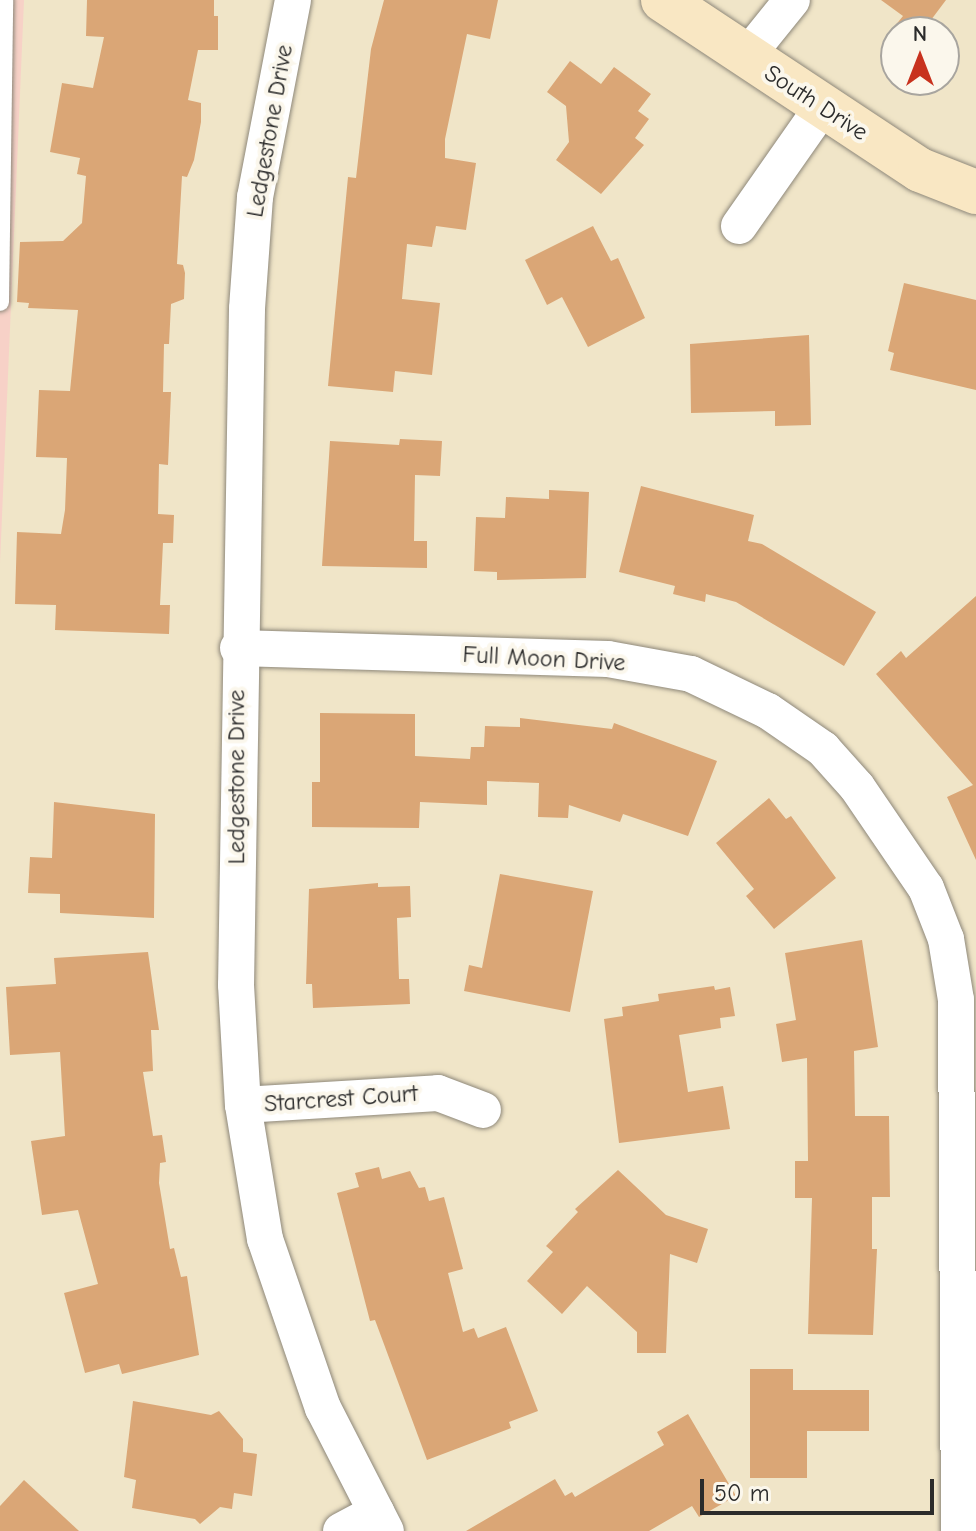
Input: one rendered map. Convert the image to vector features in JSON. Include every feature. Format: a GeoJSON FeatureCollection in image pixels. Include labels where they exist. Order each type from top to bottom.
{"type":"FeatureCollection","features":[{"type":"Feature","properties":{"kind":"street","name":"Ledgestone Drive"},"geometry":{"type":"LineString","coordinates":[[293,0],[255,197],[238,648],[236,985],[243,1105],[265,1239],[323,1408],[381,1522]]}},
{"type":"Feature","properties":{"kind":"street","name":"South Drive"},"geometry":{"type":"LineString","coordinates":[[663,0],[821,109],[920,170],[976,192]]}},
{"type":"Feature","properties":{"kind":"street"},"geometry":{"type":"LineString","coordinates":[[746,57],[792,0]]}},
{"type":"Feature","properties":{"kind":"street"},"geometry":{"type":"LineString","coordinates":[[739,226],[821,109]]}},
{"type":"Feature","properties":{"kind":"street","name":"Full Moon Drive"},"geometry":{"type":"LineString","coordinates":[[238,648],[608,659],[691,674],[779,719],[823,749],[857,787],[926,888],[946,939],[956,1000],[959,1531]]}},
{"type":"Feature","properties":{"kind":"street","name":"Starcrest Court"},"geometry":{"type":"LineString","coordinates":[[243,1105],[438,1093],[483,1110]]}},
{"type":"Feature","properties":{"kind":"street"},"geometry":{"type":"LineString","coordinates":[[341,1531],[381,1522]]}},
{"type":"Feature","properties":{"kind":"lane"},"geometry":{"type":"LineString","coordinates":[[0,302],[4,0]]}},
{"type":"Feature","properties":{"kind":"shaded area"},"geometry":{"type":"Polygon","coordinates":[[[0,0],[24,0],[0,563],[0,0]]]}},
{"type":"Feature","properties":{"kind":"building"},"geometry":{"type":"Polygon","coordinates":[[[87,0],[214,0],[214,16],[218,16],[218,50],[198,50],[188,100],[201,103],[201,122],[194,160],[187,177],[182,176],[177,264],[183,265],[185,273],[184,299],[171,304],[169,344],[164,344],[163,392],[171,392],[168,465],[159,464],[158,514],[174,515],[173,543],[163,543],[160,605],[170,605],[169,634],[55,630],[56,605],[15,604],[17,532],[61,534],[65,510],[67,458],[36,457],[39,390],[70,391],[78,310],[28,308],[29,303],[17,302],[20,242],[63,241],[82,223],[86,176],[77,174],[80,158],[50,152],[62,83],[93,88],[104,37],[86,36],[87,0]]]}},
{"type":"Feature","properties":{"kind":"building"},"geometry":{"type":"Polygon","coordinates":[[[384,0],[498,0],[490,39],[467,34],[445,139],[445,158],[476,163],[466,230],[436,226],[432,247],[407,244],[402,299],[440,303],[432,375],[395,371],[393,392],[328,386],[348,177],[356,178],[371,49],[384,0]]]}},
{"type":"Feature","properties":{"kind":"building"},"geometry":{"type":"Polygon","coordinates":[[[881,0],[946,0],[934,16],[903,16],[881,0]]]}},
{"type":"Feature","properties":{"kind":"building"},"geometry":{"type":"Polygon","coordinates":[[[570,61],[601,84],[614,67],[651,94],[638,111],[649,119],[635,138],[644,145],[601,194],[556,160],[569,142],[566,106],[547,92],[570,61]]]}},
{"type":"Feature","properties":{"kind":"building"},"geometry":{"type":"Polygon","coordinates":[[[593,226],[611,261],[618,258],[645,318],[588,347],[562,297],[547,305],[525,260],[593,226]]]}},
{"type":"Feature","properties":{"kind":"building"},"geometry":{"type":"Polygon","coordinates":[[[904,283],[976,300],[976,390],[890,370],[894,353],[888,351],[904,283]]]}},
{"type":"Feature","properties":{"kind":"building"},"geometry":{"type":"Polygon","coordinates":[[[809,335],[811,425],[775,426],[775,411],[691,413],[690,344],[809,335]]]}},
{"type":"Feature","properties":{"kind":"building"},"geometry":{"type":"Polygon","coordinates":[[[400,439],[442,441],[440,476],[415,475],[414,541],[427,541],[427,568],[322,566],[330,441],[399,445],[400,439]]]}},
{"type":"Feature","properties":{"kind":"building"},"geometry":{"type":"Polygon","coordinates":[[[641,486],[754,515],[748,541],[762,544],[876,612],[844,666],[736,602],[706,594],[705,602],[673,594],[675,586],[619,572],[641,486]]]}},
{"type":"Feature","properties":{"kind":"building"},"geometry":{"type":"Polygon","coordinates":[[[549,490],[589,492],[586,578],[497,580],[497,572],[474,571],[476,517],[505,518],[506,497],[549,499],[549,490]]]}},
{"type":"Feature","properties":{"kind":"building"},"geometry":{"type":"Polygon","coordinates":[[[976,596],[976,860],[947,797],[973,785],[876,674],[901,651],[906,658],[976,596]]]}},
{"type":"Feature","properties":{"kind":"building"},"geometry":{"type":"Polygon","coordinates":[[[320,713],[415,714],[415,756],[470,759],[471,747],[484,747],[485,726],[520,727],[520,718],[612,729],[614,723],[717,761],[688,836],[623,814],[620,822],[569,805],[568,818],[538,817],[539,783],[487,781],[487,805],[420,802],[419,828],[312,827],[312,782],[320,782],[320,713]]]}},
{"type":"Feature","properties":{"kind":"building"},"geometry":{"type":"Polygon","coordinates":[[[769,798],[786,819],[791,816],[836,878],[774,929],[746,896],[754,889],[716,843],[769,798]]]}},
{"type":"Feature","properties":{"kind":"building"},"geometry":{"type":"Polygon","coordinates":[[[54,802],[155,814],[154,918],[60,913],[60,894],[28,893],[30,857],[52,858],[54,802]]]}},
{"type":"Feature","properties":{"kind":"building"},"geometry":{"type":"Polygon","coordinates":[[[500,874],[593,891],[570,1012],[464,991],[469,965],[482,968],[500,874]]]}},
{"type":"Feature","properties":{"kind":"building"},"geometry":{"type":"Polygon","coordinates":[[[378,883],[378,887],[410,886],[411,917],[397,918],[399,979],[409,979],[410,1004],[313,1008],[312,984],[306,984],[309,889],[378,883]]]}},
{"type":"Feature","properties":{"kind":"building"},"geometry":{"type":"Polygon","coordinates":[[[862,940],[878,1047],[854,1051],[855,1116],[889,1116],[890,1197],[872,1197],[872,1249],[877,1249],[873,1335],[808,1334],[812,1198],[795,1198],[795,1161],[808,1161],[807,1058],[782,1062],[776,1024],[796,1020],[785,953],[862,940]]]}},
{"type":"Feature","properties":{"kind":"building"},"geometry":{"type":"Polygon","coordinates":[[[148,952],[159,1030],[151,1030],[153,1071],[143,1072],[153,1136],[162,1135],[166,1162],[160,1163],[159,1183],[170,1249],[174,1248],[181,1277],[187,1276],[199,1355],[122,1374],[119,1364],[85,1373],[64,1293],[98,1284],[78,1210],[42,1215],[31,1141],[65,1136],[60,1052],[10,1055],[6,987],[56,984],[54,958],[148,952]]]}},
{"type":"Feature","properties":{"kind":"building"},"geometry":{"type":"Polygon","coordinates":[[[714,986],[715,990],[730,987],[735,1016],[720,1018],[721,1028],[679,1035],[688,1092],[723,1086],[730,1129],[619,1143],[604,1019],[623,1016],[622,1007],[659,1001],[658,994],[714,986]]]}},
{"type":"Feature","properties":{"kind":"building"},"geometry":{"type":"Polygon","coordinates":[[[379,1167],[382,1179],[410,1171],[419,1188],[425,1187],[429,1201],[444,1197],[463,1269],[448,1273],[463,1332],[474,1328],[478,1338],[506,1327],[538,1411],[509,1422],[511,1428],[427,1460],[375,1320],[370,1321],[337,1193],[359,1187],[355,1173],[379,1167]]]}},
{"type":"Feature","properties":{"kind":"building"},"geometry":{"type":"Polygon","coordinates":[[[618,1170],[666,1215],[708,1229],[697,1263],[670,1254],[666,1353],[637,1353],[637,1332],[587,1286],[562,1314],[527,1281],[553,1252],[546,1246],[578,1212],[575,1209],[618,1170]]]}},
{"type":"Feature","properties":{"kind":"building"},"geometry":{"type":"Polygon","coordinates":[[[750,1369],[793,1369],[793,1390],[869,1390],[869,1431],[807,1431],[807,1478],[750,1478],[750,1369]]]}},
{"type":"Feature","properties":{"kind":"building"},"geometry":{"type":"Polygon","coordinates":[[[133,1401],[211,1415],[219,1411],[243,1439],[243,1452],[257,1454],[252,1496],[234,1493],[232,1509],[220,1507],[200,1524],[195,1519],[132,1508],[136,1480],[124,1477],[133,1401]]]}},
{"type":"Feature","properties":{"kind":"building"},"geometry":{"type":"Polygon","coordinates":[[[688,1414],[736,1496],[699,1517],[692,1506],[649,1531],[466,1531],[555,1479],[565,1496],[572,1492],[575,1497],[664,1445],[657,1432],[688,1414]]]}},
{"type":"Feature","properties":{"kind":"building"},"geometry":{"type":"Polygon","coordinates":[[[24,1480],[79,1531],[0,1531],[0,1506],[24,1480]]]}}]}
